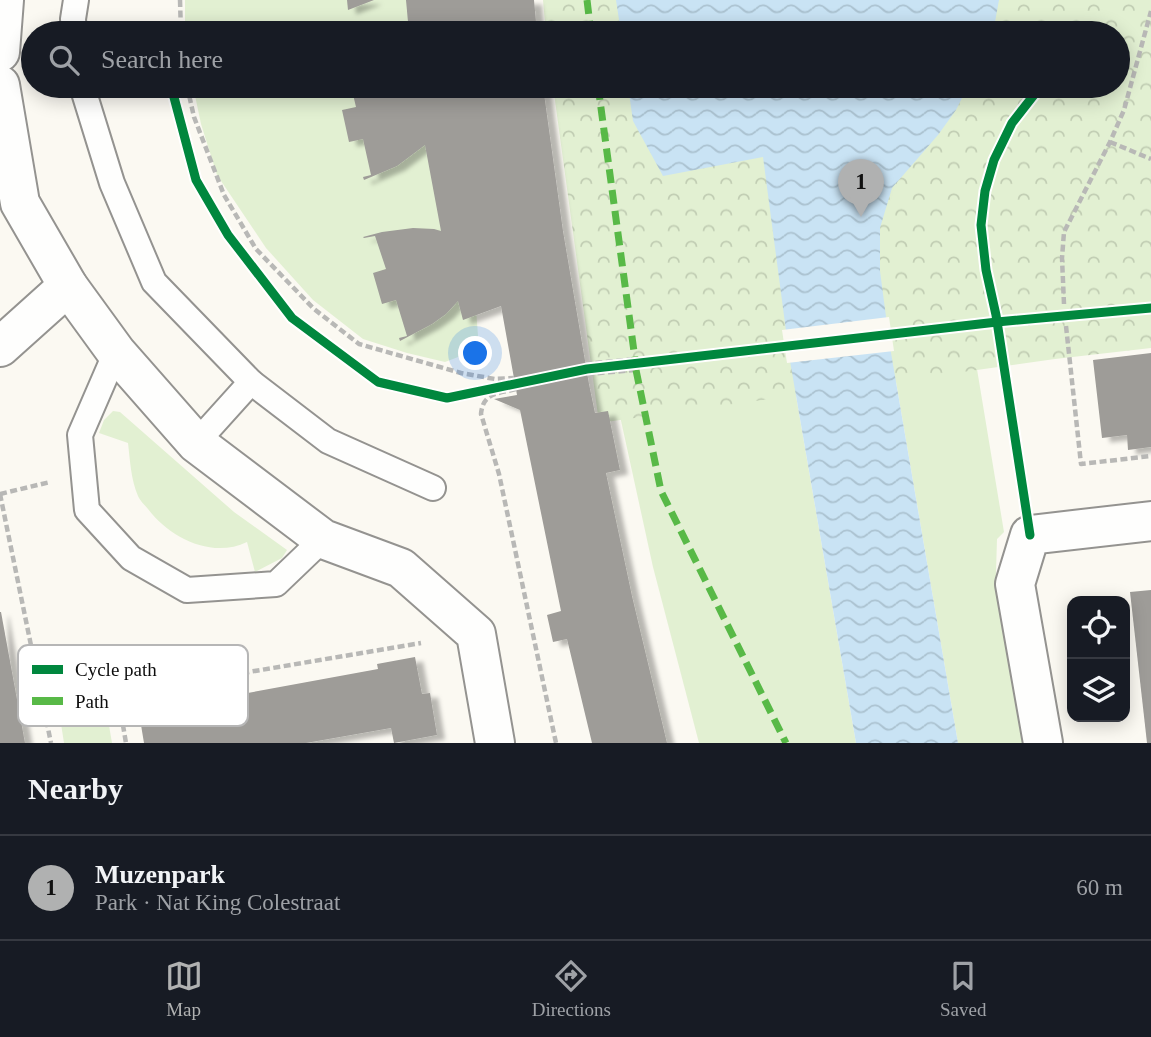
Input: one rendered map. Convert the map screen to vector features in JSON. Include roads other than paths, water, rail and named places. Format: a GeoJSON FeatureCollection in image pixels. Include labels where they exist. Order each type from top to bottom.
{"type":"FeatureCollection","features":[{"type":"Feature","properties":{"kind":"street"},"geometry":{"type":"LineString","coordinates":[[0,52],[4,0]]}},
{"type":"Feature","properties":{"kind":"street"},"geometry":{"type":"LineString","coordinates":[[0,85],[20,203],[68,286],[116,352],[196,443],[323,539],[401,568],[476,634],[495,743]]}},
{"type":"Feature","properties":{"kind":"street"},"geometry":{"type":"LineString","coordinates":[[0,347],[68,286]]}},
{"type":"Feature","properties":{"kind":"street"},"geometry":{"type":"LineString","coordinates":[[1043,743],[1015,584],[1030,535],[1151,521]]}},
{"type":"Feature","properties":{"kind":"lane"},"geometry":{"type":"LineString","coordinates":[[73,21],[76,0]]}},
{"type":"Feature","properties":{"kind":"lane"},"geometry":{"type":"LineString","coordinates":[[86,98],[113,183],[154,282],[251,382],[328,441],[433,488]]}},
{"type":"Feature","properties":{"kind":"lane"},"geometry":{"type":"LineString","coordinates":[[116,352],[80,435],[88,510],[131,558],[187,590],[276,584],[323,539]]}},
{"type":"Feature","properties":{"kind":"lane"},"geometry":{"type":"LineString","coordinates":[[196,443],[251,382]]}},
{"type":"Feature","properties":{"kind":"water"},"geometry":{"type":"Polygon","coordinates":[[[616,0],[999,0],[995,21],[619,21],[616,0]]]}},
{"type":"Feature","properties":{"kind":"water"},"geometry":{"type":"Polygon","coordinates":[[[630,98],[962,98],[938,135],[892,188],[880,228],[880,271],[890,347],[958,743],[856,743],[790,361],[763,157],[663,176],[633,121],[630,98]]]}},
{"type":"Feature","properties":{"kind":"place","name":"Muzenpark"},"geometry":{"type":"Point","coordinates":[861,217]}}]}
